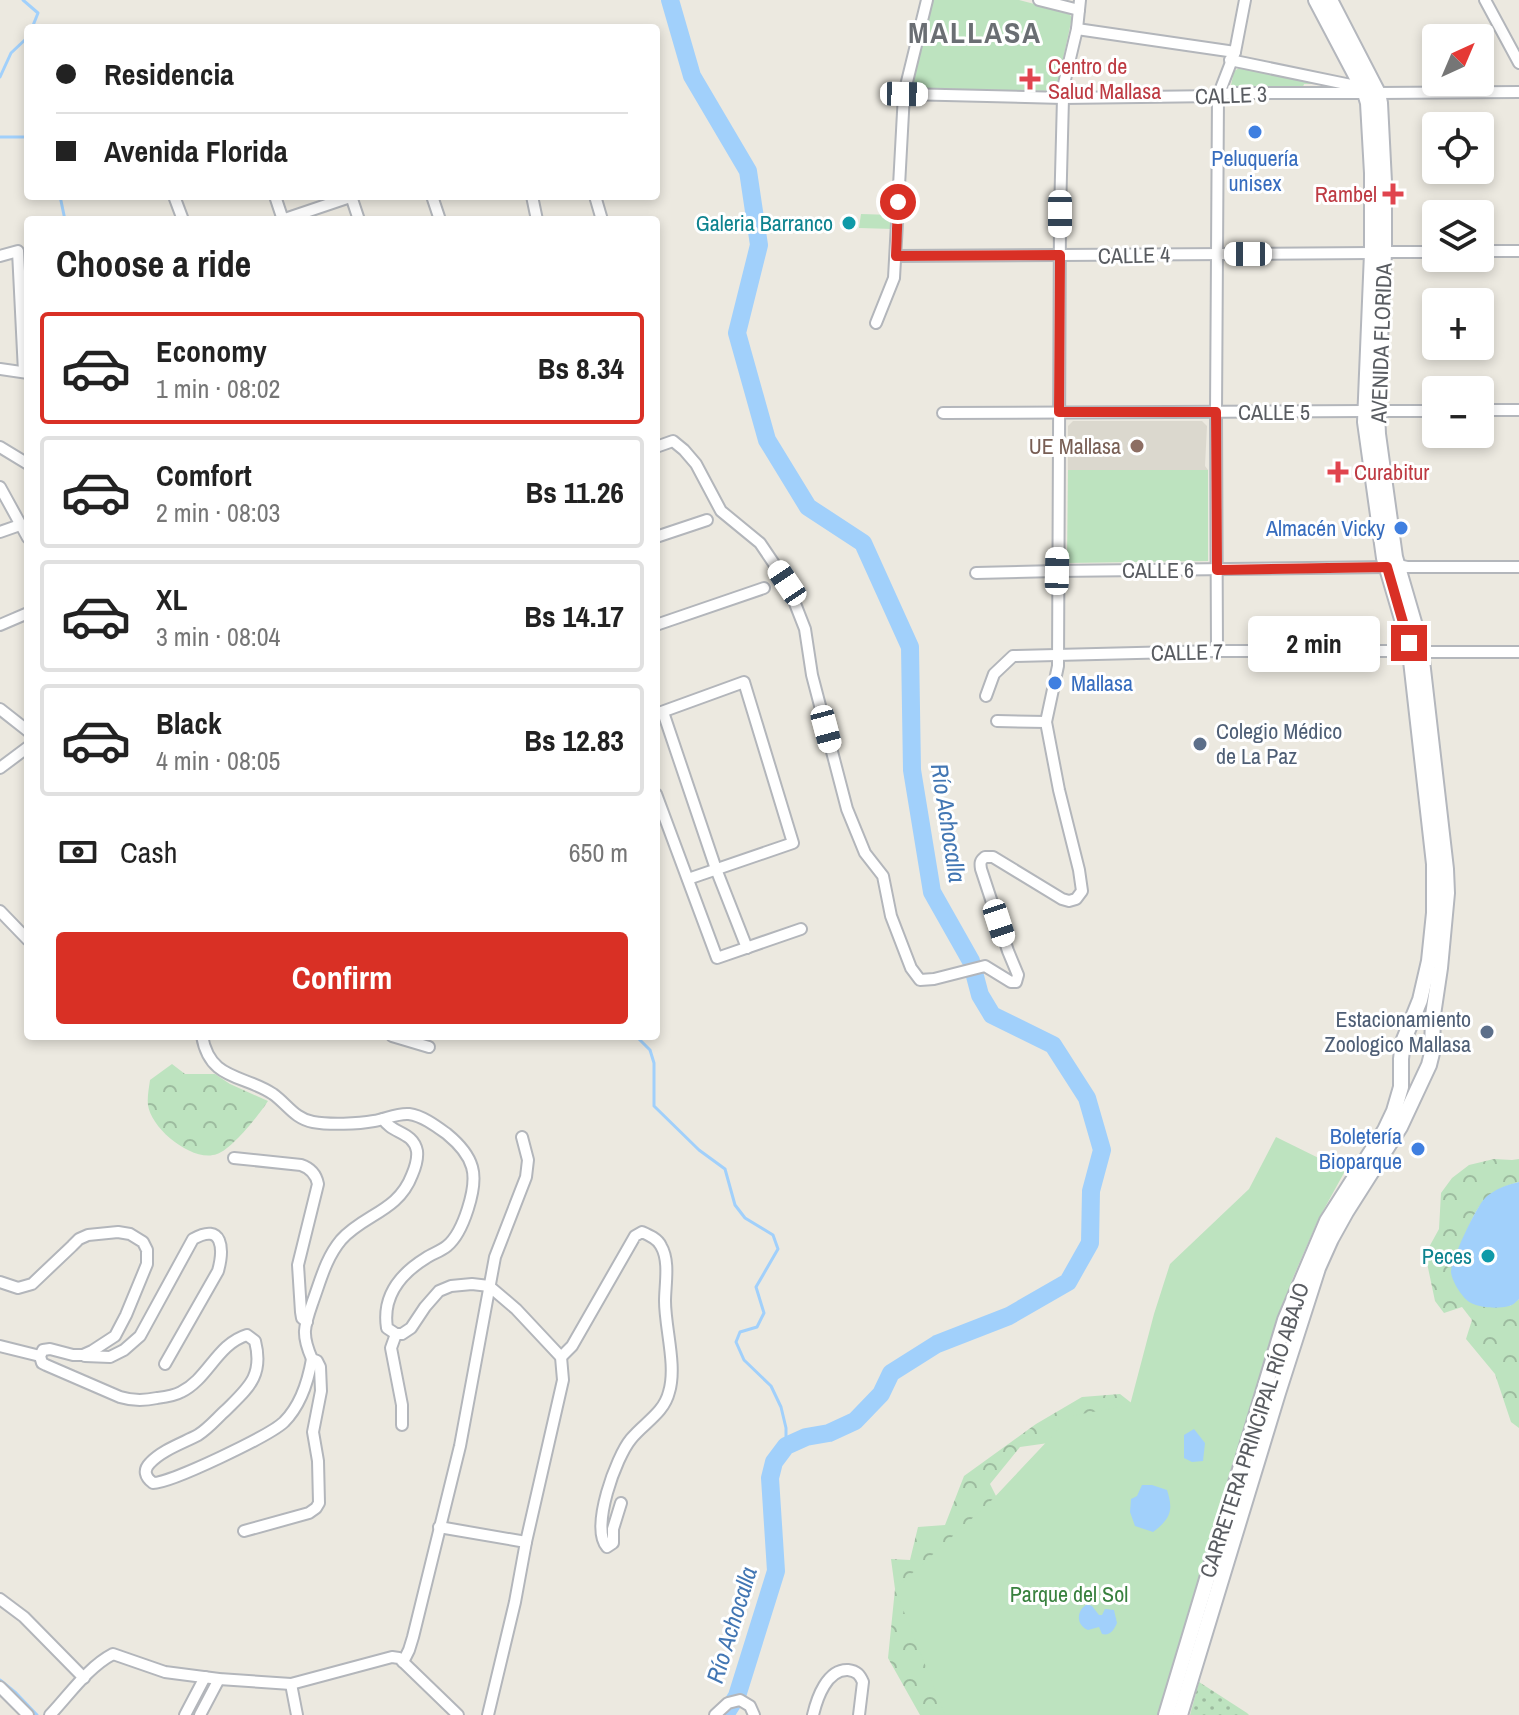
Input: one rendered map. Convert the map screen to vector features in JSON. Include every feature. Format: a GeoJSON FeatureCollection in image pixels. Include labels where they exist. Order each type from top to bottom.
{"type":"FeatureCollection","features":[{"type":"Feature","properties":{"kind":"main road","name":"AVENIDA FLORIDA"},"geometry":{"type":"LineString","coordinates":[[1316,0],[1380,103],[1384,182],[1371,411],[1378,434],[1395,557],[1393,566],[1415,651],[1446,869],[1445,921],[1432,1027]]}},
{"type":"Feature","properties":{"kind":"main road","name":"AVENIDA FLORIDA"},"geometry":{"type":"LineString","coordinates":[[1330,0],[1371,93]]}},
{"type":"Feature","properties":{"kind":"main road","name":"AVENIDA FLORIDA"},"geometry":{"type":"LineString","coordinates":[[1410,1023],[1426,980],[1435,887],[1415,651]]}},
{"type":"Feature","properties":{"kind":"main road"},"geometry":{"type":"LineString","coordinates":[[1410,1023],[1422,1021],[1432,1027]]}},
{"type":"Feature","properties":{"kind":"main road","name":"CARRETERA PRINCIPAL RÍO ABAJO"},"geometry":{"type":"LineString","coordinates":[[1166,1715],[1285,1320],[1327,1221],[1394,1111],[1401,1087],[1403,1042],[1410,1023]]}},
{"type":"Feature","properties":{"kind":"main road","name":"CARRETERA PRINCIPAL RÍO ABAJO"},"geometry":{"type":"LineString","coordinates":[[1180,1715],[1318,1268],[1346,1212],[1400,1127],[1429,1065],[1432,1027]]}},
{"type":"Feature","properties":{"kind":"main road"},"geometry":{"type":"LineString","coordinates":[[1402,1069],[1412,1074],[1423,1074]]}},
{"type":"Feature","properties":{"kind":"street"},"geometry":{"type":"LineString","coordinates":[[876,323],[894,278],[904,94],[927,0]]}},
{"type":"Feature","properties":{"kind":"street"},"geometry":{"type":"LineString","coordinates":[[660,446],[673,441],[684,450],[696,464],[721,511],[760,543],[787,583],[805,629],[812,675],[847,809],[865,853],[883,876],[891,916],[911,968],[920,980],[985,966],[1011,982],[1018,980],[980,864],[985,857],[993,857],[1062,899],[1074,901],[1082,891],[1046,722],[1058,666],[1063,98],[1079,5],[1039,0]]}},
{"type":"Feature","properties":{"kind":"street"},"geometry":{"type":"LineString","coordinates":[[1217,651],[1218,96],[1233,56],[1245,0]]}},
{"type":"Feature","properties":{"kind":"street"},"geometry":{"type":"LineString","coordinates":[[1485,0],[1519,63]]}},
{"type":"Feature","properties":{"kind":"street"},"geometry":{"type":"LineString","coordinates":[[1077,29],[1233,56],[1351,85],[1371,93]]}},
{"type":"Feature","properties":{"kind":"street","name":"CALLE 3"},"geometry":{"type":"LineString","coordinates":[[904,94],[1063,98],[1218,96],[1230,93],[1519,92]]}},
{"type":"Feature","properties":{"kind":"street"},"geometry":{"type":"LineString","coordinates":[[294,216],[340,200]]}},
{"type":"Feature","properties":{"kind":"street"},"geometry":{"type":"LineString","coordinates":[[0,256],[18,251],[24,342]]}},
{"type":"Feature","properties":{"kind":"street"},"geometry":{"type":"LineString","coordinates":[[1494,251],[1519,251]]}},
{"type":"Feature","properties":{"kind":"street","name":"CALLE 4"},"geometry":{"type":"LineString","coordinates":[[896,256],[1422,252]]}},
{"type":"Feature","properties":{"kind":"street"},"geometry":{"type":"LineString","coordinates":[[0,369],[24,373]]}},
{"type":"Feature","properties":{"kind":"street"},"geometry":{"type":"LineString","coordinates":[[1494,410],[1519,410]]}},
{"type":"Feature","properties":{"kind":"street","name":"CALLE 5"},"geometry":{"type":"LineString","coordinates":[[943,413],[1422,411]]}},
{"type":"Feature","properties":{"kind":"street"},"geometry":{"type":"LineString","coordinates":[[0,447],[24,462]]}},
{"type":"Feature","properties":{"kind":"street"},"geometry":{"type":"LineString","coordinates":[[0,487],[24,532]]}},
{"type":"Feature","properties":{"kind":"street"},"geometry":{"type":"LineString","coordinates":[[660,536],[707,520]]}},
{"type":"Feature","properties":{"kind":"street"},"geometry":{"type":"LineString","coordinates":[[0,532],[20,525]]}},
{"type":"Feature","properties":{"kind":"street","name":"CALLE 6"},"geometry":{"type":"LineString","coordinates":[[976,573],[1519,567]]}},
{"type":"Feature","properties":{"kind":"street"},"geometry":{"type":"LineString","coordinates":[[660,624],[764,588]]}},
{"type":"Feature","properties":{"kind":"street"},"geometry":{"type":"LineString","coordinates":[[0,625],[24,615]]}},
{"type":"Feature","properties":{"kind":"street","name":"CALLE 7"},"geometry":{"type":"LineString","coordinates":[[986,696],[994,674],[1013,656],[1217,651],[1519,652]]}},
{"type":"Feature","properties":{"kind":"street"},"geometry":{"type":"LineString","coordinates":[[660,713],[744,682],[793,843],[688,879]]}},
{"type":"Feature","properties":{"kind":"street"},"geometry":{"type":"LineString","coordinates":[[0,709],[24,728]]}},
{"type":"Feature","properties":{"kind":"street"},"geometry":{"type":"LineString","coordinates":[[660,716],[747,948]]}},
{"type":"Feature","properties":{"kind":"street"},"geometry":{"type":"LineString","coordinates":[[997,721],[1046,722]]}},
{"type":"Feature","properties":{"kind":"street"},"geometry":{"type":"LineString","coordinates":[[0,768],[24,750]]}},
{"type":"Feature","properties":{"kind":"street"},"geometry":{"type":"LineString","coordinates":[[660,805],[717,958],[801,929]]}},
{"type":"Feature","properties":{"kind":"street"},"geometry":{"type":"LineString","coordinates":[[0,911],[24,936]]}},
{"type":"Feature","properties":{"kind":"street"},"geometry":{"type":"LineString","coordinates":[[203,1040],[207,1053],[218,1068],[274,1095],[306,1120],[314,1123],[356,1123],[408,1114],[439,1128],[464,1150],[474,1177],[470,1199],[455,1238],[446,1247],[410,1268],[396,1282],[391,1294],[387,1328],[396,1334],[411,1328],[425,1307],[445,1288],[459,1284],[489,1286],[516,1309],[561,1357],[563,1380],[488,1715]]}},
{"type":"Feature","properties":{"kind":"street"},"geometry":{"type":"LineString","coordinates":[[405,1040],[429,1047]]}},
{"type":"Feature","properties":{"kind":"street"},"geometry":{"type":"LineString","coordinates":[[165,1364],[218,1271],[223,1255],[221,1243],[213,1234],[203,1233],[193,1239],[140,1336],[124,1350],[110,1357],[43,1350],[40,1356],[42,1363],[120,1397],[144,1401],[185,1390],[233,1341],[244,1335],[253,1338],[257,1345],[256,1370],[249,1388],[201,1433],[149,1463],[146,1476],[157,1483],[237,1449],[285,1421],[301,1399],[307,1384],[312,1359],[303,1339],[328,1259],[343,1238],[397,1200],[415,1167],[417,1152],[413,1142],[403,1133],[390,1128],[383,1119]]}},
{"type":"Feature","properties":{"kind":"street"},"geometry":{"type":"LineString","coordinates":[[403,1662],[413,1637],[460,1446],[495,1257],[526,1177],[528,1160],[522,1137]]}},
{"type":"Feature","properties":{"kind":"street"},"geometry":{"type":"LineString","coordinates":[[234,1158],[301,1165],[313,1172],[317,1180],[298,1265],[301,1312],[307,1322]]}},
{"type":"Feature","properties":{"kind":"street"},"geometry":{"type":"LineString","coordinates":[[0,1282],[18,1288],[32,1284],[88,1235],[118,1232],[130,1234],[143,1242],[147,1250],[147,1264],[115,1336],[83,1355]]}},
{"type":"Feature","properties":{"kind":"street"},"geometry":{"type":"LineString","coordinates":[[561,1357],[572,1346],[635,1236],[642,1232],[656,1240],[663,1249],[665,1260],[665,1305],[672,1379],[663,1407],[630,1440],[618,1459],[601,1522],[602,1541],[607,1547],[613,1543],[613,1529],[621,1503]]}},
{"type":"Feature","properties":{"kind":"street"},"geometry":{"type":"LineString","coordinates":[[396,1334],[391,1348],[402,1405],[402,1425]]}},
{"type":"Feature","properties":{"kind":"street"},"geometry":{"type":"LineString","coordinates":[[0,1346],[40,1356]]}},
{"type":"Feature","properties":{"kind":"street"},"geometry":{"type":"LineString","coordinates":[[244,1531],[309,1513],[319,1503],[318,1461],[313,1432],[321,1376],[317,1361],[312,1359]]}},
{"type":"Feature","properties":{"kind":"street"},"geometry":{"type":"LineString","coordinates":[[439,1527],[526,1542]]}},
{"type":"Feature","properties":{"kind":"street"},"geometry":{"type":"LineString","coordinates":[[0,1599],[24,1617],[84,1678]]}},
{"type":"Feature","properties":{"kind":"street"},"geometry":{"type":"LineString","coordinates":[[50,1715],[84,1678],[113,1654],[165,1672],[291,1684],[392,1657],[399,1658],[458,1715]]}},
{"type":"Feature","properties":{"kind":"street"},"geometry":{"type":"LineString","coordinates":[[813,1715],[824,1685],[840,1671],[847,1670],[862,1677],[859,1715]]}},
{"type":"Feature","properties":{"kind":"street"},"geometry":{"type":"LineString","coordinates":[[185,1715],[205,1677]]}},
{"type":"Feature","properties":{"kind":"street"},"geometry":{"type":"LineString","coordinates":[[200,1715],[219,1679]]}},
{"type":"Feature","properties":{"kind":"street"},"geometry":{"type":"LineString","coordinates":[[291,1684],[297,1715]]}},
{"type":"Feature","properties":{"kind":"street"},"geometry":{"type":"LineString","coordinates":[[0,1687],[28,1715]]}},
{"type":"Feature","properties":{"kind":"street"},"geometry":{"type":"LineString","coordinates":[[717,1713],[728,1703],[740,1700],[750,1706],[754,1715]]}},
{"type":"Feature","properties":{"kind":"shaded area","name":"UE Mallasa"},"geometry":{"type":"Polygon","coordinates":[[[1073,421],[1202,421],[1207,426],[1205,466],[1208,470],[1068,470],[1068,426],[1073,421]]]}},
{"type":"Feature","properties":{"kind":"green space"},"geometry":{"type":"Polygon","coordinates":[[[932,0],[1019,0],[1069,13],[1072,18],[1056,91],[915,88],[912,84],[932,0]]]}},
{"type":"Feature","properties":{"kind":"green space"},"geometry":{"type":"Polygon","coordinates":[[[1243,66],[1311,81],[1313,84],[1304,84],[1303,87],[1236,88],[1231,85],[1234,71],[1243,66]]]}},
{"type":"Feature","properties":{"kind":"green space"},"geometry":{"type":"Polygon","coordinates":[[[861,214],[893,215],[893,229],[859,228],[861,214]]]}},
{"type":"Feature","properties":{"kind":"green space"},"geometry":{"type":"Polygon","coordinates":[[[1068,470],[1208,470],[1208,561],[1067,563],[1068,470]]]}},
{"type":"Feature","properties":{"kind":"green space"},"geometry":{"type":"Polygon","coordinates":[[[172,1064],[185,1074],[215,1074],[268,1101],[230,1146],[217,1154],[197,1154],[185,1149],[165,1133],[148,1105],[150,1080],[172,1064]]]}},
{"type":"Feature","properties":{"kind":"green space","name":"Parque del Sol"},"geometry":{"type":"Polygon","coordinates":[[[1276,1137],[1345,1171],[1318,1220],[1292,1280],[1161,1715],[945,1715],[895,1589],[989,1503],[1071,1416],[1130,1405],[1170,1264],[1249,1189],[1276,1137]]]}},
{"type":"Feature","properties":{"kind":"green space"},"geometry":{"type":"Polygon","coordinates":[[[1494,1159],[1519,1159],[1519,1182],[1488,1196],[1462,1242],[1510,1306],[1519,1299],[1519,1428],[1511,1422],[1495,1374],[1466,1339],[1472,1320],[1462,1307],[1444,1313],[1435,1301],[1427,1263],[1428,1249],[1439,1229],[1441,1193],[1452,1178],[1469,1165],[1494,1159]]]}},
{"type":"Feature","properties":{"kind":"green space"},"geometry":{"type":"Polygon","coordinates":[[[1120,1394],[1143,1412],[1070,1440],[1020,1447],[990,1484],[1008,1520],[962,1715],[920,1715],[888,1658],[895,1589],[891,1559],[910,1560],[918,1527],[945,1525],[964,1476],[1036,1424],[1082,1397],[1120,1394]]]}},
{"type":"Feature","properties":{"kind":"green space"},"geometry":{"type":"Polygon","coordinates":[[[1199,1682],[1247,1713],[1249,1715],[1190,1715],[1199,1682]]]}},
{"type":"Feature","properties":{"kind":"water","name":"Peces"},"geometry":{"type":"Polygon","coordinates":[[[1519,1182],[1519,1299],[1505,1307],[1475,1305],[1465,1298],[1453,1280],[1451,1272],[1455,1257],[1470,1222],[1485,1198],[1519,1182]]]}},
{"type":"Feature","properties":{"kind":"water"},"geometry":{"type":"Polygon","coordinates":[[[1194,1429],[1205,1443],[1203,1461],[1192,1462],[1184,1458],[1184,1435],[1194,1429]]]}},
{"type":"Feature","properties":{"kind":"water"},"geometry":{"type":"Polygon","coordinates":[[[1142,1485],[1167,1490],[1169,1497],[1169,1514],[1153,1532],[1135,1526],[1130,1512],[1131,1499],[1137,1496],[1142,1485]]]}},
{"type":"Feature","properties":{"kind":"water"},"geometry":{"type":"Polygon","coordinates":[[[1087,1604],[1099,1615],[1105,1609],[1114,1610],[1117,1623],[1111,1632],[1102,1634],[1099,1627],[1088,1630],[1081,1625],[1079,1614],[1087,1604]]]}},
{"type":"Feature","properties":{"kind":"waterway"},"geometry":{"type":"LineString","coordinates":[[23,0],[38,13],[34,24]]}},
{"type":"Feature","properties":{"kind":"waterway","name":"Río Achocalla"},"geometry":{"type":"LineString","coordinates":[[670,0],[692,76],[748,171],[759,245],[737,333],[767,440],[808,507],[863,543],[910,647],[912,770],[932,892],[971,961],[980,995],[992,1015],[1053,1045],[1087,1098],[1102,1150],[1091,1191],[1090,1243],[1068,1282],[1009,1316],[937,1344],[891,1373],[881,1394],[855,1421],[829,1433],[806,1437],[786,1446],[774,1462],[770,1478],[776,1571],[737,1696],[725,1715]]}},
{"type":"Feature","properties":{"kind":"waterway"},"geometry":{"type":"LineString","coordinates":[[0,77],[11,53],[24,41]]}},
{"type":"Feature","properties":{"kind":"waterway"},"geometry":{"type":"LineString","coordinates":[[0,137],[24,137]]}},
{"type":"Feature","properties":{"kind":"waterway"},"geometry":{"type":"LineString","coordinates":[[61,200],[64,216]]}},
{"type":"Feature","properties":{"kind":"waterway"},"geometry":{"type":"LineString","coordinates":[[640,1040],[650,1050],[654,1063],[654,1106],[699,1150],[725,1169],[735,1205],[745,1218],[773,1235],[778,1249],[756,1287],[764,1313],[757,1327],[740,1332],[736,1342],[744,1360],[771,1386],[781,1407],[786,1446]]}},
{"type":"Feature","properties":{"kind":"waterway"},"geometry":{"type":"LineString","coordinates":[[0,1680],[37,1715]]}},
{"type":"Feature","properties":{"kind":"place","name":"Centro de Salud Mallasa"},"geometry":{"type":"Point","coordinates":[1030,79]}},
{"type":"Feature","properties":{"kind":"place","name":"Peluquería unisex"},"geometry":{"type":"Point","coordinates":[1255,132]}},
{"type":"Feature","properties":{"kind":"place","name":"Rambel"},"geometry":{"type":"Point","coordinates":[1393,194]}},
{"type":"Feature","properties":{"kind":"place","name":"Galeria Barranco"},"geometry":{"type":"Point","coordinates":[849,223]}},
{"type":"Feature","properties":{"kind":"place","name":"UE Mallasa"},"geometry":{"type":"Point","coordinates":[1137,446]}},
{"type":"Feature","properties":{"kind":"place","name":"Curabitur"},"geometry":{"type":"Point","coordinates":[1338,472]}},
{"type":"Feature","properties":{"kind":"place","name":"Almacén Vicky"},"geometry":{"type":"Point","coordinates":[1401,528]}},
{"type":"Feature","properties":{"kind":"place","name":"Mallasa"},"geometry":{"type":"Point","coordinates":[1055,683]}},
{"type":"Feature","properties":{"kind":"place","name":"Colegio Médico de La Paz"},"geometry":{"type":"Point","coordinates":[1200,744]}},
{"type":"Feature","properties":{"kind":"place","name":"Estacionamiento Zoologico Mallasa"},"geometry":{"type":"Point","coordinates":[1487,1032]}},
{"type":"Feature","properties":{"kind":"place","name":"Boletería Bioparque"},"geometry":{"type":"Point","coordinates":[1418,1149]}},
{"type":"Feature","properties":{"kind":"place","name":"Peces"},"geometry":{"type":"Point","coordinates":[1488,1256]}},
{"type":"Feature","properties":{"kind":"district","name":"MALLASA"},"geometry":{"type":"Point","coordinates":[975,33]}},
{"type":"Feature","properties":{"kind":"route"},"geometry":{"type":"LineString","coordinates":[[898,202],[896,256],[1060,255],[1059,412],[1216,412],[1217,570],[1387,567],[1409,643]]}}]}
